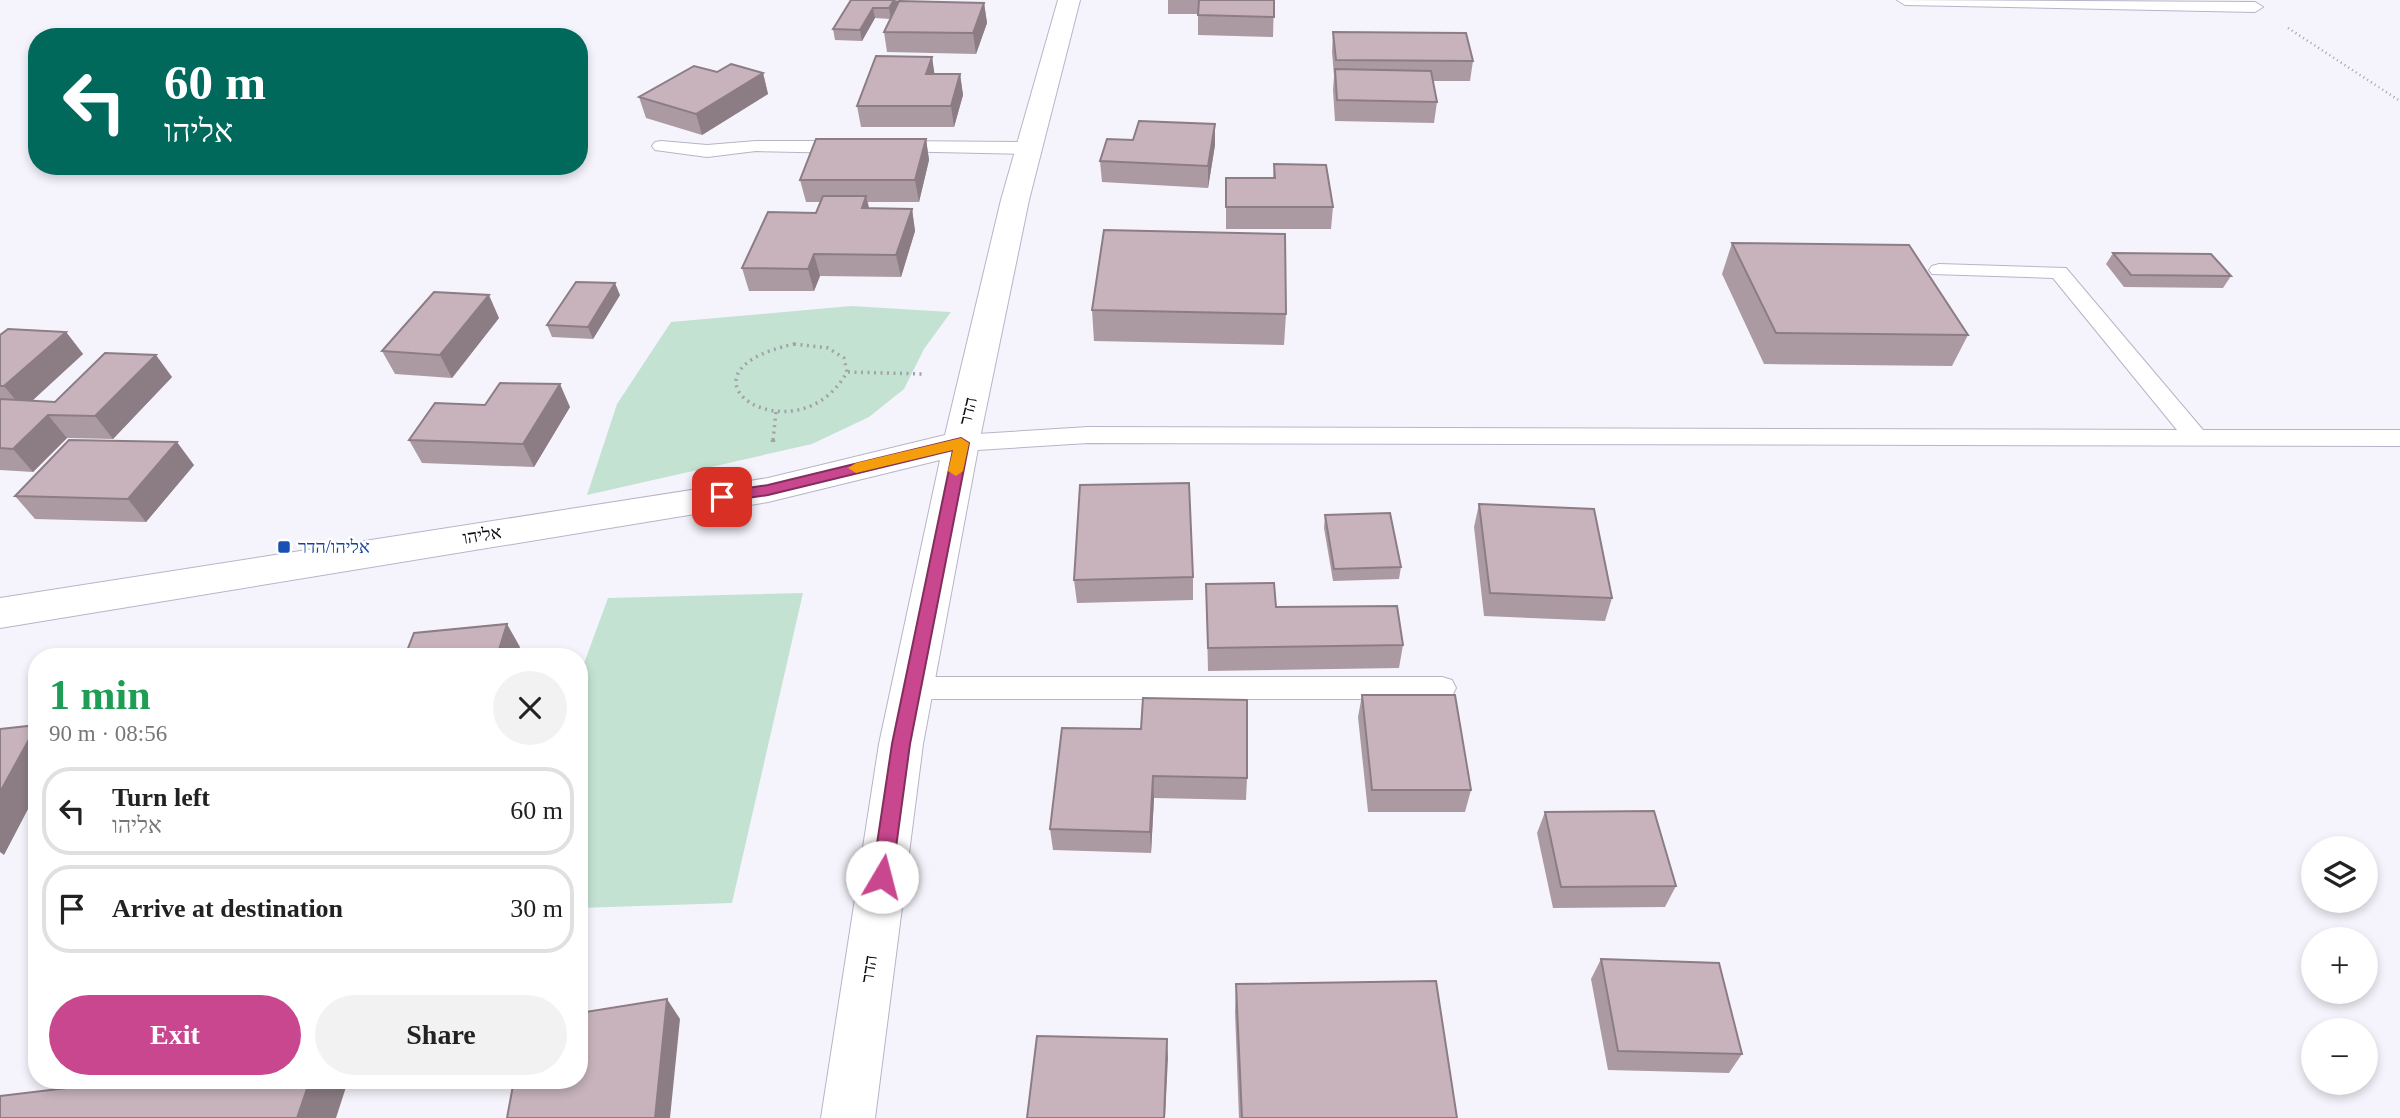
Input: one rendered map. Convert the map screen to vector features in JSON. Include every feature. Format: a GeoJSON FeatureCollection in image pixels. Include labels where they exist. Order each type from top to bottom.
{"type":"FeatureCollection","features":[{"type":"Feature","properties":{"kind":"street","name":"הדר"},"geometry":{"type":"LineString","coordinates":[[848,1118],[901,744],[912,688],[976,376],[1029,148],[1069,0]]}},
{"type":"Feature","properties":{"kind":"street","name":"אליהו"},"geometry":{"type":"LineString","coordinates":[[0,613],[768,490],[961,443]]}},
{"type":"Feature","properties":{"kind":"lane"},"geometry":{"type":"LineString","coordinates":[[1905,0],[2255,7]]}},
{"type":"Feature","properties":{"kind":"lane"},"geometry":{"type":"LineString","coordinates":[[661,146],[707,151],[756,146],[1029,148]]}},
{"type":"Feature","properties":{"kind":"lane"},"geometry":{"type":"LineString","coordinates":[[1939,270],[2059,272],[2197,438]]}},
{"type":"Feature","properties":{"kind":"lane"},"geometry":{"type":"LineString","coordinates":[[961,443],[1088,435],[2400,438]]}},
{"type":"Feature","properties":{"kind":"lane"},"geometry":{"type":"LineString","coordinates":[[912,688],[1441,688]]}},
{"type":"Feature","properties":{"kind":"path"},"geometry":{"type":"LineString","coordinates":[[2255,7],[2400,101]]}},
{"type":"Feature","properties":{"kind":"path"},"geometry":{"type":"LineString","coordinates":[[794,344],[812,344],[837,351],[845,361],[848,372],[844,383],[834,394],[817,404],[797,410],[758,409],[741,398],[736,388],[737,376],[745,365],[775,347],[794,344]]}},
{"type":"Feature","properties":{"kind":"path"},"geometry":{"type":"LineString","coordinates":[[848,372],[976,376]]}},
{"type":"Feature","properties":{"kind":"green space"},"geometry":{"type":"Polygon","coordinates":[[[851,306],[951,312],[924,349],[904,389],[869,417],[812,444],[587,495],[617,404],[671,322],[851,306]]]}},
{"type":"Feature","properties":{"kind":"green space"},"geometry":{"type":"Polygon","coordinates":[[[803,593],[732,903],[588,908],[588,652],[608,598],[803,593]]]}},
{"type":"Feature","properties":{"kind":"building"},"geometry":{"type":"Polygon","coordinates":[[[851,0],[894,0],[889,8],[873,8],[860,30],[833,29],[851,0]]]}},
{"type":"Feature","properties":{"kind":"building"},"geometry":{"type":"Polygon","coordinates":[[[1199,0],[1274,0],[1274,17],[1198,15],[1199,0]]]}},
{"type":"Feature","properties":{"kind":"building"},"geometry":{"type":"Polygon","coordinates":[[[899,1],[984,3],[973,33],[884,32],[899,1]]]}},
{"type":"Feature","properties":{"kind":"building"},"geometry":{"type":"Polygon","coordinates":[[[1333,32],[1466,33],[1473,61],[1336,60],[1333,32]]]}},
{"type":"Feature","properties":{"kind":"building"},"geometry":{"type":"Polygon","coordinates":[[[876,56],[932,57],[926,74],[960,74],[951,106],[857,106],[876,56]]]}},
{"type":"Feature","properties":{"kind":"building"},"geometry":{"type":"Polygon","coordinates":[[[731,64],[763,73],[696,114],[639,97],[694,66],[717,72],[731,64]]]}},
{"type":"Feature","properties":{"kind":"building"},"geometry":{"type":"Polygon","coordinates":[[[1335,69],[1431,71],[1437,102],[1337,100],[1335,69]]]}},
{"type":"Feature","properties":{"kind":"building"},"geometry":{"type":"Polygon","coordinates":[[[1139,121],[1215,124],[1208,166],[1100,161],[1107,139],[1133,140],[1139,121]]]}},
{"type":"Feature","properties":{"kind":"building"},"geometry":{"type":"Polygon","coordinates":[[[816,139],[926,139],[915,180],[800,180],[816,139]]]}},
{"type":"Feature","properties":{"kind":"building"},"geometry":{"type":"Polygon","coordinates":[[[1274,164],[1326,165],[1333,207],[1226,207],[1226,178],[1275,178],[1274,164]]]}},
{"type":"Feature","properties":{"kind":"building"},"geometry":{"type":"Polygon","coordinates":[[[823,196],[866,196],[862,208],[912,209],[896,255],[814,254],[808,269],[742,268],[768,212],[816,213],[823,196]]]}},
{"type":"Feature","properties":{"kind":"building"},"geometry":{"type":"Polygon","coordinates":[[[1104,230],[1285,234],[1286,314],[1092,310],[1104,230]]]}},
{"type":"Feature","properties":{"kind":"building"},"geometry":{"type":"Polygon","coordinates":[[[1732,243],[1909,245],[1968,335],[1776,333],[1732,243]]]}},
{"type":"Feature","properties":{"kind":"building"},"geometry":{"type":"Polygon","coordinates":[[[2113,253],[2211,254],[2231,276],[2131,275],[2113,253]]]}},
{"type":"Feature","properties":{"kind":"building"},"geometry":{"type":"Polygon","coordinates":[[[576,282],[615,283],[588,327],[547,325],[576,282]]]}},
{"type":"Feature","properties":{"kind":"building"},"geometry":{"type":"Polygon","coordinates":[[[434,292],[489,295],[440,355],[382,351],[434,292]]]}},
{"type":"Feature","properties":{"kind":"building"},"geometry":{"type":"Polygon","coordinates":[[[8,329],[66,332],[4,386],[0,386],[0,335],[8,329]]]}},
{"type":"Feature","properties":{"kind":"building"},"geometry":{"type":"Polygon","coordinates":[[[105,353],[156,355],[95,416],[48,415],[13,449],[0,448],[0,399],[55,402],[105,353]]]}},
{"type":"Feature","properties":{"kind":"building"},"geometry":{"type":"Polygon","coordinates":[[[500,383],[560,384],[523,444],[409,440],[435,403],[485,405],[500,383]]]}},
{"type":"Feature","properties":{"kind":"building"},"geometry":{"type":"Polygon","coordinates":[[[69,440],[177,442],[128,499],[15,496],[69,440]]]}},
{"type":"Feature","properties":{"kind":"building"},"geometry":{"type":"Polygon","coordinates":[[[1189,483],[1193,577],[1074,580],[1080,485],[1189,483]]]}},
{"type":"Feature","properties":{"kind":"building"},"geometry":{"type":"Polygon","coordinates":[[[1479,504],[1594,509],[1612,598],[1490,593],[1479,504]]]}},
{"type":"Feature","properties":{"kind":"building"},"geometry":{"type":"Polygon","coordinates":[[[1390,513],[1401,567],[1334,569],[1325,515],[1390,513]]]}},
{"type":"Feature","properties":{"kind":"building"},"geometry":{"type":"Polygon","coordinates":[[[1274,583],[1276,607],[1397,606],[1403,645],[1208,648],[1206,584],[1274,583]]]}},
{"type":"Feature","properties":{"kind":"building"},"geometry":{"type":"Polygon","coordinates":[[[507,624],[500,648],[408,648],[414,633],[507,624]]]}},
{"type":"Feature","properties":{"kind":"building"},"geometry":{"type":"Polygon","coordinates":[[[1362,695],[1455,695],[1471,790],[1372,790],[1362,695]]]}},
{"type":"Feature","properties":{"kind":"building"},"geometry":{"type":"Polygon","coordinates":[[[1143,698],[1247,700],[1247,778],[1153,776],[1150,832],[1050,829],[1062,728],[1141,729],[1143,698]]]}},
{"type":"Feature","properties":{"kind":"building"},"geometry":{"type":"Polygon","coordinates":[[[28,726],[28,741],[0,792],[0,729],[28,726]]]}},
{"type":"Feature","properties":{"kind":"building"},"geometry":{"type":"Polygon","coordinates":[[[1654,811],[1676,886],[1561,887],[1545,812],[1654,811]]]}},
{"type":"Feature","properties":{"kind":"building"},"geometry":{"type":"Polygon","coordinates":[[[1601,959],[1719,963],[1742,1054],[1618,1051],[1601,959]]]}},
{"type":"Feature","properties":{"kind":"building"},"geometry":{"type":"Polygon","coordinates":[[[1436,981],[1457,1118],[1242,1118],[1236,984],[1436,981]]]}},
{"type":"Feature","properties":{"kind":"building"},"geometry":{"type":"Polygon","coordinates":[[[667,999],[655,1118],[507,1118],[512,1089],[588,1089],[588,1012],[667,999]]]}},
{"type":"Feature","properties":{"kind":"building"},"geometry":{"type":"Polygon","coordinates":[[[1037,1036],[1167,1039],[1164,1118],[1027,1118],[1037,1036]]]}},
{"type":"Feature","properties":{"kind":"building"},"geometry":{"type":"Polygon","coordinates":[[[59,1089],[307,1089],[297,1118],[0,1118],[0,1096],[59,1089]]]}},
{"type":"Feature","properties":{"kind":"slow traffic"},"geometry":{"type":"LineString","coordinates":[[856,468],[961,443],[956,471]]}},
{"type":"Feature","properties":{"kind":"place","name":"אליהו/הדר"},"geometry":{"type":"Point","coordinates":[284,547]}},
{"type":"Feature","properties":{"kind":"route"},"geometry":{"type":"LineString","coordinates":[[722,497],[768,490],[961,443],[901,744],[882,877]]}}]}
